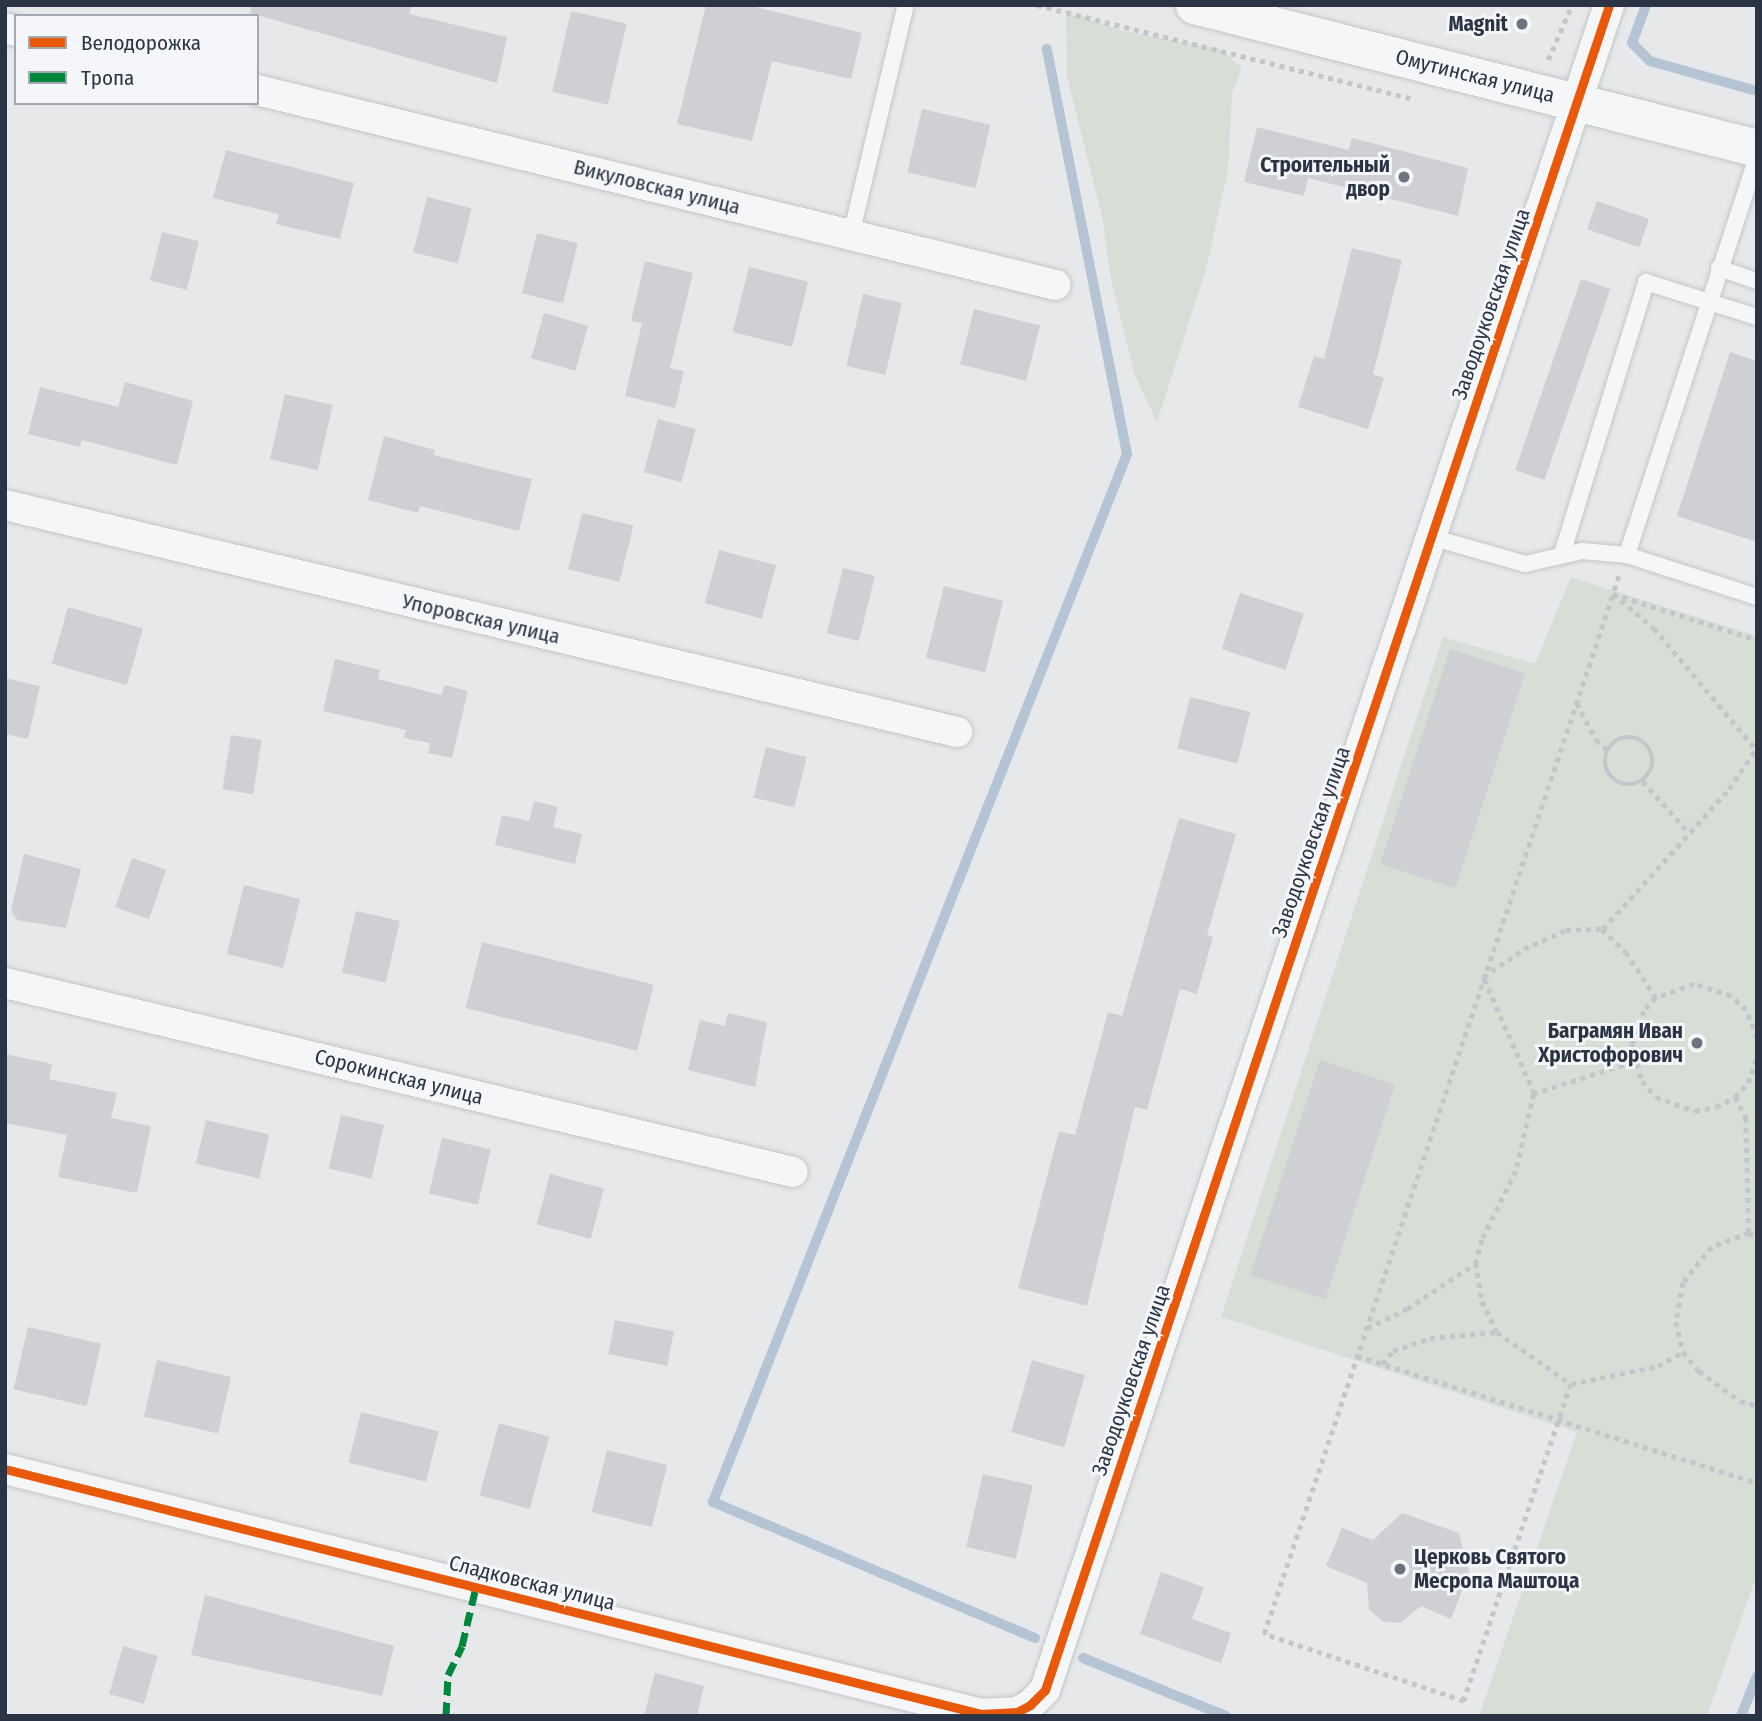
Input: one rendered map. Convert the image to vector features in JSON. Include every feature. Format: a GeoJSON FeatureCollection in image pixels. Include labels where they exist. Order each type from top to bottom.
{"type":"FeatureCollection","features":[{"type":"Feature","properties":{"kind":"street","name":"Омутинская улица"},"geometry":{"type":"LineString","coordinates":[[1194,5],[1757,148]]}},
{"type":"Feature","properties":{"kind":"street","name":"Заводоуковская улица"},"geometry":{"type":"LineString","coordinates":[[1045,1690],[1609,6]]}},
{"type":"Feature","properties":{"kind":"street","name":"Викуловская улица"},"geometry":{"type":"LineString","coordinates":[[259,90],[1056,285]]}},
{"type":"Feature","properties":{"kind":"street","name":"Упоровская улица"},"geometry":{"type":"LineString","coordinates":[[5,505],[957,732]]}},
{"type":"Feature","properties":{"kind":"street","name":"Сорокинская улица"},"geometry":{"type":"LineString","coordinates":[[5,983],[793,1172]]}},
{"type":"Feature","properties":{"kind":"street","name":"Сладковская улица"},"geometry":{"type":"LineString","coordinates":[[5,1469],[982,1714],[1017,1712],[1045,1690]]}},
{"type":"Feature","properties":{"kind":"lane"},"geometry":{"type":"LineString","coordinates":[[851,235],[906,5]]}},
{"type":"Feature","properties":{"kind":"lane"},"geometry":{"type":"LineString","coordinates":[[1627,555],[1757,157]]}},
{"type":"Feature","properties":{"kind":"lane"},"geometry":{"type":"LineString","coordinates":[[1719,268],[1757,281]]}},
{"type":"Feature","properties":{"kind":"lane"},"geometry":{"type":"LineString","coordinates":[[1562,554],[1646,282],[1757,317]]}},
{"type":"Feature","properties":{"kind":"lane"},"geometry":{"type":"LineString","coordinates":[[1431,537],[1525,564],[1562,554],[1627,555],[1757,597]]}},
{"type":"Feature","properties":{"kind":"path"},"geometry":{"type":"LineString","coordinates":[[1613,594],[1757,640]]}},
{"type":"Feature","properties":{"kind":"path"},"geometry":{"type":"LineString","coordinates":[[1571,1384],[1464,1701],[1264,1634],[1613,594]]}},
{"type":"Feature","properties":{"kind":"path"},"geometry":{"type":"LineString","coordinates":[[1602,929],[1729,789],[1756,749],[1654,628],[1613,594]]}},
{"type":"Feature","properties":{"kind":"path"},"geometry":{"type":"LineString","coordinates":[[1576,702],[1596,740],[1608,751]]}},
{"type":"Feature","properties":{"kind":"path"},"geometry":{"type":"LineString","coordinates":[[1622,738],[1645,743],[1653,765],[1643,780],[1631,785],[1616,782],[1606,770],[1608,751],[1622,738]]}},
{"type":"Feature","properties":{"kind":"path"},"geometry":{"type":"LineString","coordinates":[[1643,780],[1689,834]]}},
{"type":"Feature","properties":{"kind":"path"},"geometry":{"type":"LineString","coordinates":[[1483,977],[1524,948],[1566,930],[1602,929],[1626,952],[1656,998]]}},
{"type":"Feature","properties":{"kind":"path"},"geometry":{"type":"LineString","coordinates":[[1483,977],[1534,1094],[1516,1171],[1482,1240],[1476,1263],[1482,1301],[1497,1332],[1571,1384],[1658,1366],[1683,1352]]}},
{"type":"Feature","properties":{"kind":"path"},"geometry":{"type":"LineString","coordinates":[[1757,1038],[1746,1010],[1713,987],[1674,988],[1656,998],[1635,1026],[1633,1062],[1656,1097],[1674,1107],[1716,1107],[1735,1097],[1748,1083],[1757,1057]]}},
{"type":"Feature","properties":{"kind":"path"},"geometry":{"type":"LineString","coordinates":[[1534,1094],[1633,1062]]}},
{"type":"Feature","properties":{"kind":"path"},"geometry":{"type":"LineString","coordinates":[[1735,1097],[1746,1118],[1749,1233]]}},
{"type":"Feature","properties":{"kind":"path"},"geometry":{"type":"LineString","coordinates":[[1749,1233],[1757,1238]]}},
{"type":"Feature","properties":{"kind":"path"},"geometry":{"type":"LineString","coordinates":[[1749,1233],[1712,1247],[1683,1283],[1676,1322],[1683,1352],[1699,1371],[1729,1393],[1757,1406]]}},
{"type":"Feature","properties":{"kind":"path"},"geometry":{"type":"LineString","coordinates":[[1366,1328],[1407,1309],[1476,1263]]}},
{"type":"Feature","properties":{"kind":"path"},"geometry":{"type":"LineString","coordinates":[[1382,1364],[1393,1351],[1430,1338],[1497,1332]]}},
{"type":"Feature","properties":{"kind":"path"},"geometry":{"type":"LineString","coordinates":[[1357,1356],[1757,1483]]}},
{"type":"Feature","properties":{"kind":"shaded area"},"geometry":{"type":"Polygon","coordinates":[[[1078,15],[1123,31],[1220,49],[1242,68],[1232,93],[1228,170],[1206,269],[1157,422],[1134,373],[1111,279],[1102,216],[1067,76],[1066,16],[1078,15]]]}},
{"type":"Feature","properties":{"kind":"shaded area"},"geometry":{"type":"Polygon","coordinates":[[[1571,577],[1757,636],[1757,1574],[1707,1716],[1479,1716],[1577,1432],[1221,1317],[1443,637],[1535,664],[1571,577]]]}},
{"type":"Feature","properties":{"kind":"building"},"geometry":{"type":"Polygon","coordinates":[[[251,5],[412,5],[409,14],[507,37],[497,83],[250,13],[251,5]]]}},
{"type":"Feature","properties":{"kind":"building"},"geometry":{"type":"Polygon","coordinates":[[[706,5],[748,5],[862,33],[851,79],[772,61],[752,141],[677,124],[706,5]]]}},
{"type":"Feature","properties":{"kind":"building"},"geometry":{"type":"Polygon","coordinates":[[[571,11],[627,24],[608,105],[552,92],[571,11]]]}},
{"type":"Feature","properties":{"kind":"building"},"geometry":{"type":"Polygon","coordinates":[[[922,109],[990,125],[976,188],[907,172],[922,109]]]}},
{"type":"Feature","properties":{"kind":"building"},"geometry":{"type":"Polygon","coordinates":[[[1257,127],[1349,150],[1352,138],[1468,168],[1458,216],[1308,178],[1304,196],[1244,182],[1257,127]]]}},
{"type":"Feature","properties":{"kind":"building"},"geometry":{"type":"Polygon","coordinates":[[[226,150],[354,183],[340,239],[276,224],[279,214],[213,198],[226,150]]]}},
{"type":"Feature","properties":{"kind":"building"},"geometry":{"type":"Polygon","coordinates":[[[427,197],[472,208],[458,263],[413,252],[427,197]]]}},
{"type":"Feature","properties":{"kind":"building"},"geometry":{"type":"Polygon","coordinates":[[[1597,201],[1649,219],[1639,247],[1587,229],[1597,201]]]}},
{"type":"Feature","properties":{"kind":"building"},"geometry":{"type":"Polygon","coordinates":[[[162,232],[199,241],[187,290],[150,281],[162,232]]]}},
{"type":"Feature","properties":{"kind":"building"},"geometry":{"type":"Polygon","coordinates":[[[537,233],[578,243],[563,303],[522,293],[537,233]]]}},
{"type":"Feature","properties":{"kind":"building"},"geometry":{"type":"Polygon","coordinates":[[[1352,248],[1402,260],[1373,374],[1384,378],[1368,429],[1298,407],[1314,356],[1324,359],[1352,248]]]}},
{"type":"Feature","properties":{"kind":"building"},"geometry":{"type":"Polygon","coordinates":[[[645,261],[693,273],[670,368],[684,371],[675,408],[625,396],[642,323],[631,321],[645,261]]]}},
{"type":"Feature","properties":{"kind":"building"},"geometry":{"type":"Polygon","coordinates":[[[749,267],[808,282],[792,347],[733,332],[749,267]]]}},
{"type":"Feature","properties":{"kind":"building"},"geometry":{"type":"Polygon","coordinates":[[[1581,279],[1610,289],[1545,480],[1515,470],[1581,279]]]}},
{"type":"Feature","properties":{"kind":"building"},"geometry":{"type":"Polygon","coordinates":[[[863,294],[902,303],[885,375],[846,366],[863,294]]]}},
{"type":"Feature","properties":{"kind":"building"},"geometry":{"type":"Polygon","coordinates":[[[974,309],[1040,325],[1026,381],[960,364],[974,309]]]}},
{"type":"Feature","properties":{"kind":"building"},"geometry":{"type":"Polygon","coordinates":[[[544,313],[588,326],[575,371],[531,358],[544,313]]]}},
{"type":"Feature","properties":{"kind":"building"},"geometry":{"type":"Polygon","coordinates":[[[1730,352],[1757,361],[1757,542],[1677,516],[1730,352]]]}},
{"type":"Feature","properties":{"kind":"building"},"geometry":{"type":"Polygon","coordinates":[[[125,382],[193,401],[177,465],[82,440],[80,447],[28,434],[40,387],[118,407],[125,382]]]}},
{"type":"Feature","properties":{"kind":"building"},"geometry":{"type":"Polygon","coordinates":[[[285,394],[333,405],[318,470],[270,459],[285,394]]]}},
{"type":"Feature","properties":{"kind":"building"},"geometry":{"type":"Polygon","coordinates":[[[658,419],[696,429],[681,482],[644,472],[658,419]]]}},
{"type":"Feature","properties":{"kind":"building"},"geometry":{"type":"Polygon","coordinates":[[[384,436],[435,450],[433,455],[532,479],[519,531],[420,506],[418,513],[368,500],[384,436]]]}},
{"type":"Feature","properties":{"kind":"building"},"geometry":{"type":"Polygon","coordinates":[[[582,513],[633,526],[619,582],[568,569],[582,513]]]}},
{"type":"Feature","properties":{"kind":"building"},"geometry":{"type":"Polygon","coordinates":[[[719,550],[776,565],[762,618],[705,603],[719,550]]]}},
{"type":"Feature","properties":{"kind":"building"},"geometry":{"type":"Polygon","coordinates":[[[843,568],[875,576],[859,641],[827,633],[843,568]]]}},
{"type":"Feature","properties":{"kind":"building"},"geometry":{"type":"Polygon","coordinates":[[[944,586],[1003,601],[985,673],[926,658],[944,586]]]}},
{"type":"Feature","properties":{"kind":"building"},"geometry":{"type":"Polygon","coordinates":[[[1240,593],[1304,614],[1285,670],[1222,649],[1240,593]]]}},
{"type":"Feature","properties":{"kind":"building"},"geometry":{"type":"Polygon","coordinates":[[[68,607],[143,628],[127,685],[52,664],[68,607]]]}},
{"type":"Feature","properties":{"kind":"building"},"geometry":{"type":"Polygon","coordinates":[[[1450,649],[1525,673],[1455,888],[1380,864],[1450,649]]]}},
{"type":"Feature","properties":{"kind":"building"},"geometry":{"type":"Polygon","coordinates":[[[335,659],[380,670],[378,679],[442,695],[444,685],[468,691],[452,758],[428,753],[430,743],[404,738],[406,730],[323,711],[335,659]]]}},
{"type":"Feature","properties":{"kind":"building"},"geometry":{"type":"Polygon","coordinates":[[[5,678],[40,686],[28,739],[5,734],[5,678]]]}},
{"type":"Feature","properties":{"kind":"building"},"geometry":{"type":"Polygon","coordinates":[[[1190,697],[1250,712],[1237,763],[1177,748],[1190,697]]]}},
{"type":"Feature","properties":{"kind":"building"},"geometry":{"type":"Polygon","coordinates":[[[231,735],[262,740],[253,794],[222,789],[231,735]]]}},
{"type":"Feature","properties":{"kind":"building"},"geometry":{"type":"Polygon","coordinates":[[[766,747],[807,757],[794,808],[753,797],[766,747]]]}},
{"type":"Feature","properties":{"kind":"building"},"geometry":{"type":"Polygon","coordinates":[[[534,801],[558,807],[553,827],[582,834],[575,864],[495,845],[502,815],[529,821],[534,801]]]}},
{"type":"Feature","properties":{"kind":"building"},"geometry":{"type":"Polygon","coordinates":[[[1179,818],[1236,834],[1207,935],[1213,937],[1197,994],[1180,989],[1147,1110],[1135,1107],[1087,1306],[1018,1288],[1059,1131],[1075,1135],[1108,1012],[1122,1016],[1179,818]]]}},
{"type":"Feature","properties":{"kind":"building"},"geometry":{"type":"Polygon","coordinates":[[[24,854],[81,869],[66,928],[17,920],[11,910],[24,854]]]}},
{"type":"Feature","properties":{"kind":"building"},"geometry":{"type":"Polygon","coordinates":[[[132,858],[166,870],[149,919],[115,907],[132,858]]]}},
{"type":"Feature","properties":{"kind":"building"},"geometry":{"type":"Polygon","coordinates":[[[244,885],[300,899],[283,968],[227,954],[244,885]]]}},
{"type":"Feature","properties":{"kind":"building"},"geometry":{"type":"Polygon","coordinates":[[[356,911],[400,921],[386,983],[342,972],[356,911]]]}},
{"type":"Feature","properties":{"kind":"building"},"geometry":{"type":"Polygon","coordinates":[[[482,942],[654,985],[637,1051],[466,1008],[482,942]]]}},
{"type":"Feature","properties":{"kind":"building"},"geometry":{"type":"Polygon","coordinates":[[[728,1013],[767,1022],[755,1087],[688,1070],[700,1020],[725,1026],[728,1013]]]}},
{"type":"Feature","properties":{"kind":"building"},"geometry":{"type":"Polygon","coordinates":[[[5,1054],[52,1064],[49,1079],[117,1093],[111,1118],[151,1126],[137,1193],[58,1177],[67,1135],[5,1123],[5,1054]]]}},
{"type":"Feature","properties":{"kind":"building"},"geometry":{"type":"Polygon","coordinates":[[[1320,1060],[1395,1084],[1325,1299],[1250,1275],[1320,1060]]]}},
{"type":"Feature","properties":{"kind":"building"},"geometry":{"type":"Polygon","coordinates":[[[341,1115],[384,1125],[371,1178],[329,1169],[341,1115]]]}},
{"type":"Feature","properties":{"kind":"building"},"geometry":{"type":"Polygon","coordinates":[[[206,1120],[269,1135],[259,1178],[196,1164],[206,1120]]]}},
{"type":"Feature","properties":{"kind":"building"},"geometry":{"type":"Polygon","coordinates":[[[442,1138],[491,1149],[478,1205],[429,1194],[442,1138]]]}},
{"type":"Feature","properties":{"kind":"building"},"geometry":{"type":"Polygon","coordinates":[[[550,1174],[604,1188],[591,1239],[537,1224],[550,1174]]]}},
{"type":"Feature","properties":{"kind":"building"},"geometry":{"type":"Polygon","coordinates":[[[615,1320],[674,1331],[667,1366],[608,1354],[615,1320]]]}},
{"type":"Feature","properties":{"kind":"building"},"geometry":{"type":"Polygon","coordinates":[[[28,1327],[101,1344],[87,1406],[14,1389],[28,1327]]]}},
{"type":"Feature","properties":{"kind":"building"},"geometry":{"type":"Polygon","coordinates":[[[157,1360],[231,1377],[218,1434],[144,1417],[157,1360]]]}},
{"type":"Feature","properties":{"kind":"building"},"geometry":{"type":"Polygon","coordinates":[[[1032,1360],[1085,1375],[1064,1447],[1011,1432],[1032,1360]]]}},
{"type":"Feature","properties":{"kind":"building"},"geometry":{"type":"Polygon","coordinates":[[[361,1412],[439,1431],[426,1482],[348,1462],[361,1412]]]}},
{"type":"Feature","properties":{"kind":"building"},"geometry":{"type":"Polygon","coordinates":[[[499,1423],[549,1436],[530,1509],[480,1495],[499,1423]]]}},
{"type":"Feature","properties":{"kind":"building"},"geometry":{"type":"Polygon","coordinates":[[[607,1450],[667,1465],[652,1527],[592,1512],[607,1450]]]}},
{"type":"Feature","properties":{"kind":"building"},"geometry":{"type":"Polygon","coordinates":[[[983,1474],[1033,1485],[1016,1559],[966,1547],[983,1474]]]}},
{"type":"Feature","properties":{"kind":"building","name":"Церковь Святого Месропа Маштоца"},"geometry":{"type":"Polygon","coordinates":[[[1402,1513],[1459,1533],[1469,1572],[1451,1619],[1421,1606],[1400,1623],[1382,1621],[1369,1609],[1367,1583],[1326,1566],[1342,1528],[1373,1540],[1402,1513]]]}},
{"type":"Feature","properties":{"kind":"building"},"geometry":{"type":"Polygon","coordinates":[[[1161,1572],[1204,1587],[1192,1619],[1231,1633],[1221,1663],[1140,1634],[1161,1572]]]}},
{"type":"Feature","properties":{"kind":"building"},"geometry":{"type":"Polygon","coordinates":[[[205,1595],[394,1646],[382,1696],[191,1655],[205,1595]]]}},
{"type":"Feature","properties":{"kind":"building"},"geometry":{"type":"Polygon","coordinates":[[[123,1646],[158,1656],[144,1704],[109,1694],[123,1646]]]}},
{"type":"Feature","properties":{"kind":"building"},"geometry":{"type":"Polygon","coordinates":[[[655,1673],[704,1686],[697,1716],[644,1716],[655,1673]]]}},
{"type":"Feature","properties":{"kind":"waterway"},"geometry":{"type":"LineString","coordinates":[[1646,5],[1632,43],[1650,61],[1757,91]]}},
{"type":"Feature","properties":{"kind":"waterway"},"geometry":{"type":"LineString","coordinates":[[1035,1638],[713,1502],[1127,454],[1047,49]]}},
{"type":"Feature","properties":{"kind":"waterway"},"geometry":{"type":"LineString","coordinates":[[1083,1658],[1226,1716]]}},
{"type":"Feature","properties":{"kind":"waterway"},"geometry":{"type":"LineString","coordinates":[[1741,1716],[1757,1676]]}},
{"type":"Feature","properties":{"kind":"marked path"},"geometry":{"type":"LineString","coordinates":[[446,1716],[448,1675],[462,1646],[476,1587]]}},
{"type":"Feature","properties":{"kind":"cycle path"},"geometry":{"type":"LineString","coordinates":[[5,1469],[981,1714],[1017,1712],[1030,1705],[1045,1690],[1609,5]]}},
{"type":"Feature","properties":{"kind":"place","name":"Magnit"},"geometry":{"type":"Point","coordinates":[1522,24]}},
{"type":"Feature","properties":{"kind":"place","name":"Строительный двор"},"geometry":{"type":"Point","coordinates":[1404,177]}},
{"type":"Feature","properties":{"kind":"place","name":"Баграмян Иван Христофорович"},"geometry":{"type":"Point","coordinates":[1697,1043]}},
{"type":"Feature","properties":{"kind":"place","name":"Церковь Святого Месропа Маштоца"},"geometry":{"type":"Point","coordinates":[1400,1569]}}]}
